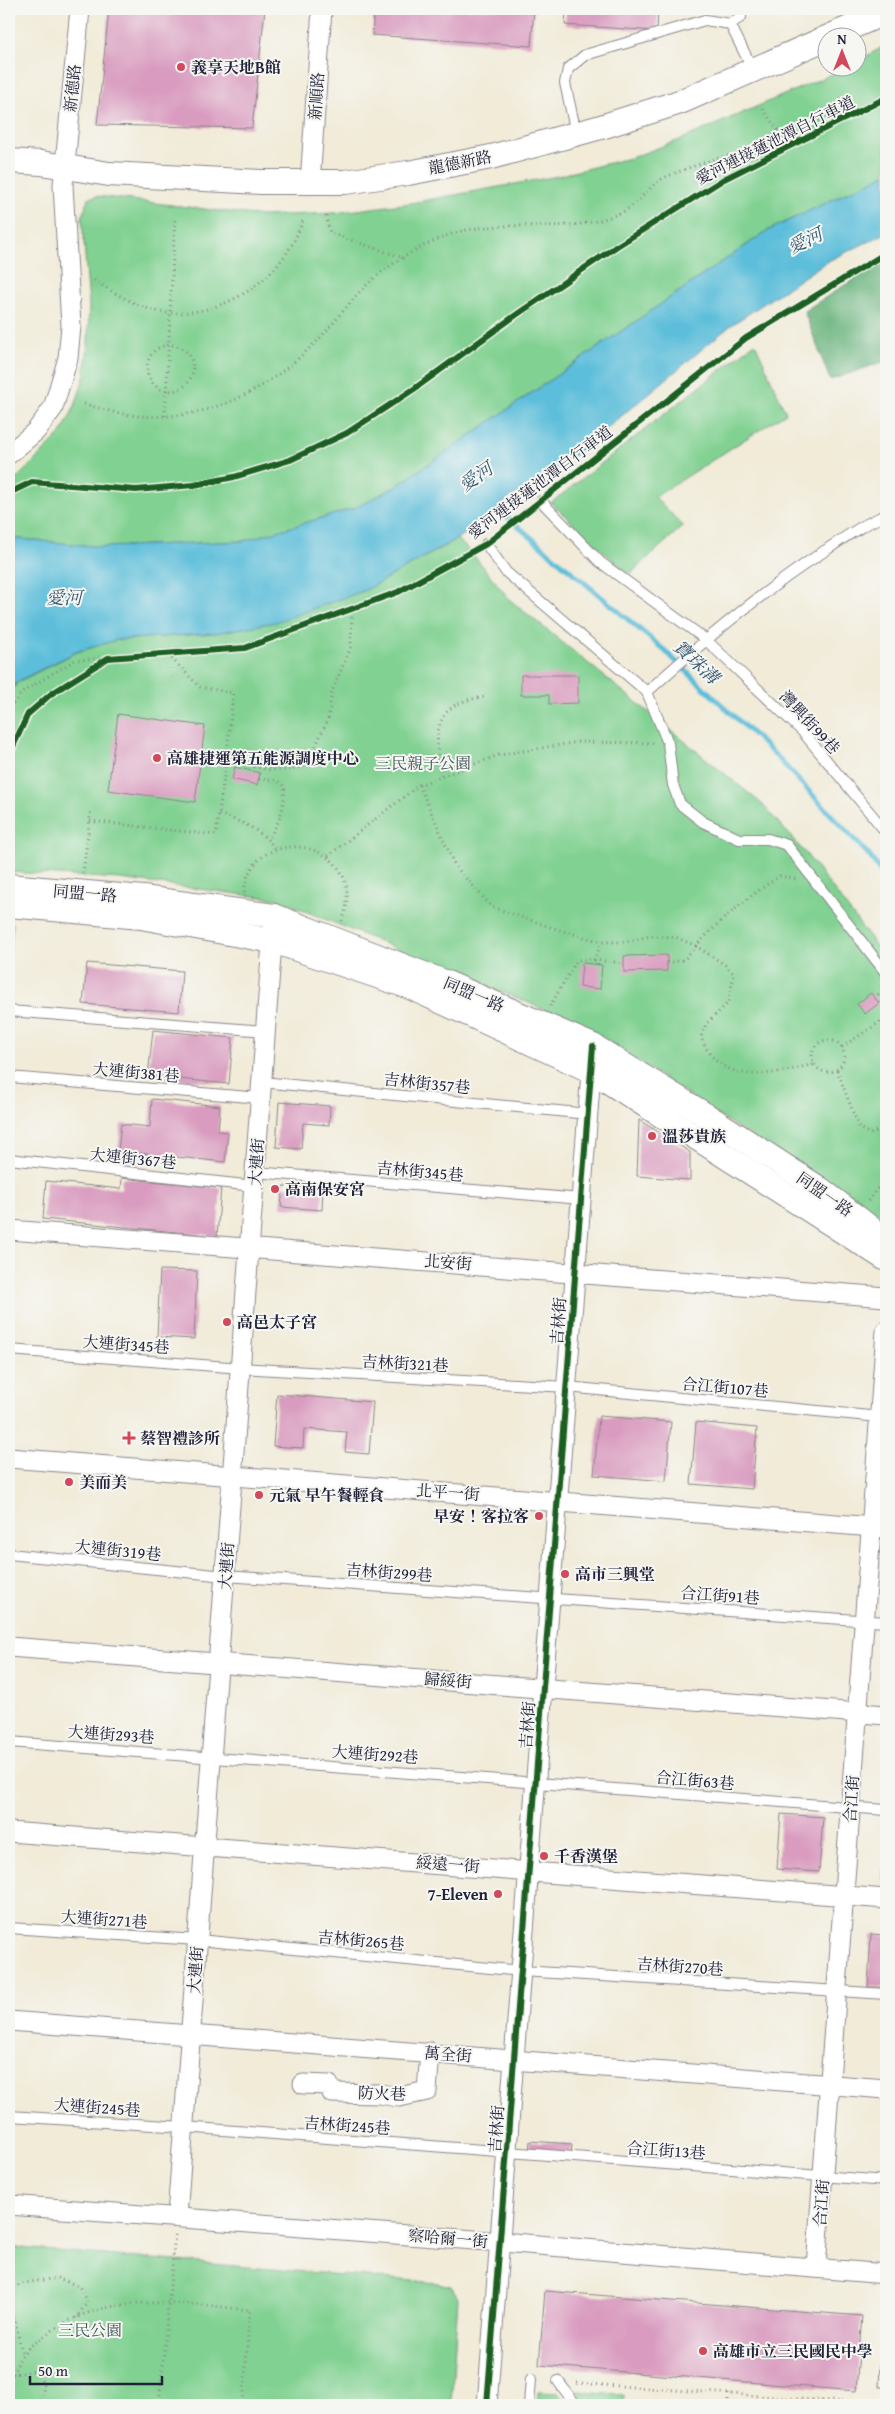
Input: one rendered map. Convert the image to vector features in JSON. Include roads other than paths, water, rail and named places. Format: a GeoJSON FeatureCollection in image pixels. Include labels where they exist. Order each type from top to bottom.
{"type":"FeatureCollection","features":[{"type":"Feature","properties":{"kind":"street","name":"新德路"},"geometry":{"type":"LineString","coordinates":[[9,454],[36,431],[53,408],[68,358],[71,326],[63,185],[80,9]]}},
{"type":"Feature","properties":{"kind":"street","name":"新順路"},"geometry":{"type":"LineString","coordinates":[[310,183],[322,9]]}},
{"type":"Feature","properties":{"kind":"street","name":"龍德新路"},"geometry":{"type":"LineString","coordinates":[[9,161],[41,163],[109,174],[310,183],[345,182],[426,169],[491,157],[680,102],[886,12]]}},
{"type":"Feature","properties":{"kind":"street","name":"同盟一路"},"geometry":{"type":"LineString","coordinates":[[9,886],[143,898],[274,916],[447,983],[594,1046],[820,1189],[886,1240]]}},
{"type":"Feature","properties":{"kind":"street","name":"同盟一路"},"geometry":{"type":"LineString","coordinates":[[9,905],[141,916],[273,941],[410,987],[592,1071],[886,1259]]}},
{"type":"Feature","properties":{"kind":"street","name":"大連街"},"geometry":{"type":"LineString","coordinates":[[177,2216],[274,916]]}},
{"type":"Feature","properties":{"kind":"street","name":"吉林街"},"geometry":{"type":"LineString","coordinates":[[487,2405],[594,1046]]}},
{"type":"Feature","properties":{"kind":"street","name":"北安街"},"geometry":{"type":"LineString","coordinates":[[9,1230],[886,1297]]}},
{"type":"Feature","properties":{"kind":"street","name":"合江街"},"geometry":{"type":"LineString","coordinates":[[816,2267],[864,1621],[879,1528],[880,1417],[886,1331]]}},
{"type":"Feature","properties":{"kind":"street","name":"北平一街"},"geometry":{"type":"LineString","coordinates":[[9,1458],[879,1528]]}},
{"type":"Feature","properties":{"kind":"street","name":"歸綏街"},"geometry":{"type":"LineString","coordinates":[[9,1648],[886,1716]]}},
{"type":"Feature","properties":{"kind":"street","name":"綏遠一街"},"geometry":{"type":"LineString","coordinates":[[9,1832],[530,1870],[886,1899]]}},
{"type":"Feature","properties":{"kind":"street","name":"萬全街"},"geometry":{"type":"LineString","coordinates":[[9,2021],[886,2088]]}},
{"type":"Feature","properties":{"kind":"street","name":"防火巷"},"geometry":{"type":"LineString","coordinates":[[303,2084],[329,2085],[332,2092],[380,2094],[399,2097],[428,2091],[430,2052]]}},
{"type":"Feature","properties":{"kind":"street","name":"察哈爾一街"},"geometry":{"type":"LineString","coordinates":[[9,2205],[177,2216],[886,2274]]}},
{"type":"Feature","properties":{"kind":"lane"},"geometry":{"type":"LineString","coordinates":[[576,133],[565,83],[568,69],[585,55],[705,20],[730,24],[741,16],[741,9]]}},
{"type":"Feature","properties":{"kind":"lane"},"geometry":{"type":"LineString","coordinates":[[730,24],[754,71]]}},
{"type":"Feature","properties":{"kind":"lane","name":"灣興街99巷"},"geometry":{"type":"LineString","coordinates":[[541,501],[600,562],[705,639],[802,731],[886,832]]}},
{"type":"Feature","properties":{"kind":"lane"},"geometry":{"type":"LineString","coordinates":[[647,692],[705,639],[791,573],[870,522],[886,515]]}},
{"type":"Feature","properties":{"kind":"lane"},"geometry":{"type":"LineString","coordinates":[[486,544],[506,572],[647,692],[668,743],[673,785],[680,804],[703,822],[739,839],[768,839],[787,845],[886,973]]}},
{"type":"Feature","properties":{"kind":"lane"},"geometry":{"type":"LineString","coordinates":[[9,1011],[266,1031]]}},
{"type":"Feature","properties":{"kind":"lane","name":"大連街381巷"},"geometry":{"type":"LineString","coordinates":[[9,1077],[261,1090]]}},
{"type":"Feature","properties":{"kind":"lane","name":"吉林街357巷"},"geometry":{"type":"LineString","coordinates":[[261,1090],[588,1114]]}},
{"type":"Feature","properties":{"kind":"lane","name":"大連街367巷"},"geometry":{"type":"LineString","coordinates":[[9,1158],[255,1179]]}},
{"type":"Feature","properties":{"kind":"lane","name":"吉林街345巷"},"geometry":{"type":"LineString","coordinates":[[255,1179],[582,1199]]}},
{"type":"Feature","properties":{"kind":"lane","name":"大連街345巷"},"geometry":{"type":"LineString","coordinates":[[9,1350],[241,1368]]}},
{"type":"Feature","properties":{"kind":"lane","name":"吉林街321巷"},"geometry":{"type":"LineString","coordinates":[[241,1368],[567,1388]]}},
{"type":"Feature","properties":{"kind":"lane","name":"合江街107巷"},"geometry":{"type":"LineString","coordinates":[[567,1388],[880,1417]]}},
{"type":"Feature","properties":{"kind":"lane","name":"大連街319巷"},"geometry":{"type":"LineString","coordinates":[[9,1554],[225,1576]]}},
{"type":"Feature","properties":{"kind":"lane","name":"吉林街299巷"},"geometry":{"type":"LineString","coordinates":[[225,1576],[551,1598]]}},
{"type":"Feature","properties":{"kind":"lane","name":"合江街91巷"},"geometry":{"type":"LineString","coordinates":[[551,1598],[886,1622]]}},
{"type":"Feature","properties":{"kind":"lane","name":"大連街293巷"},"geometry":{"type":"LineString","coordinates":[[9,1742],[211,1757]]}},
{"type":"Feature","properties":{"kind":"lane","name":"大連街292巷"},"geometry":{"type":"LineString","coordinates":[[211,1757],[536,1782]]}},
{"type":"Feature","properties":{"kind":"lane","name":"合江街63巷"},"geometry":{"type":"LineString","coordinates":[[536,1782],[886,1810]]}},
{"type":"Feature","properties":{"kind":"lane","name":"大連街271巷"},"geometry":{"type":"LineString","coordinates":[[9,1928],[198,1940]]}},
{"type":"Feature","properties":{"kind":"lane","name":"吉林街265巷"},"geometry":{"type":"LineString","coordinates":[[198,1940],[522,1970]]}},
{"type":"Feature","properties":{"kind":"lane","name":"吉林街270巷"},"geometry":{"type":"LineString","coordinates":[[522,1970],[886,1994]]}},
{"type":"Feature","properties":{"kind":"lane","name":"大連街245巷"},"geometry":{"type":"LineString","coordinates":[[9,2116],[184,2127]]}},
{"type":"Feature","properties":{"kind":"lane","name":"吉林街245巷"},"geometry":{"type":"LineString","coordinates":[[184,2127],[508,2153]]}},
{"type":"Feature","properties":{"kind":"lane","name":"合江街13巷"},"geometry":{"type":"LineString","coordinates":[[508,2153],[886,2181]]}},
{"type":"Feature","properties":{"kind":"lane"},"geometry":{"type":"LineString","coordinates":[[529,2405],[531,2379]]}},
{"type":"Feature","properties":{"kind":"lane"},"geometry":{"type":"LineString","coordinates":[[558,2381],[576,2405]]}},
{"type":"Feature","properties":{"kind":"water","name":"愛河"},"geometry":{"type":"Polygon","coordinates":[[[886,174],[886,233],[826,262],[730,326],[565,463],[508,499],[481,525],[366,590],[276,622],[216,633],[117,640],[76,652],[18,681],[9,693],[9,538],[104,547],[244,541],[355,508],[395,487],[767,231],[886,174]]]}},
{"type":"Feature","properties":{"kind":"waterway","name":"寶珠溝"},"geometry":{"type":"LineString","coordinates":[[494,506],[664,650],[775,755],[868,854],[886,879]]}},
{"type":"Feature","properties":{"kind":"place","name":"義享天地B館"},"geometry":{"type":"Point","coordinates":[181,67]}},
{"type":"Feature","properties":{"kind":"place","name":"高雄捷運第五能源調度中心"},"geometry":{"type":"Point","coordinates":[157,758]}},
{"type":"Feature","properties":{"kind":"place","name":"溫莎貴族"},"geometry":{"type":"Point","coordinates":[652,1136]}},
{"type":"Feature","properties":{"kind":"place","name":"高南保安宮"},"geometry":{"type":"Point","coordinates":[275,1189]}},
{"type":"Feature","properties":{"kind":"place","name":"高邑太子宮"},"geometry":{"type":"Point","coordinates":[227,1322]}},
{"type":"Feature","properties":{"kind":"place","name":"蔡智禮診所"},"geometry":{"type":"Point","coordinates":[129,1438]}},
{"type":"Feature","properties":{"kind":"place","name":"美而美"},"geometry":{"type":"Point","coordinates":[69,1482]}},
{"type":"Feature","properties":{"kind":"place","name":"元氣 早午餐輕食"},"geometry":{"type":"Point","coordinates":[259,1495]}},
{"type":"Feature","properties":{"kind":"place","name":"早安！客拉客"},"geometry":{"type":"Point","coordinates":[539,1516]}},
{"type":"Feature","properties":{"kind":"place","name":"高市三興堂"},"geometry":{"type":"Point","coordinates":[565,1574]}},
{"type":"Feature","properties":{"kind":"place","name":"千香漢堡"},"geometry":{"type":"Point","coordinates":[544,1856]}},
{"type":"Feature","properties":{"kind":"place","name":"7-Eleven"},"geometry":{"type":"Point","coordinates":[498,1894]}},
{"type":"Feature","properties":{"kind":"place","name":"高雄市立三民國民中學"},"geometry":{"type":"Point","coordinates":[703,2351]}},
{"type":"Feature","properties":{"kind":"park label","name":"三民親子公園"},"geometry":{"type":"Point","coordinates":[423,763]}},
{"type":"Feature","properties":{"kind":"park label","name":"三民公園"},"geometry":{"type":"Point","coordinates":[90,2330]}}]}
